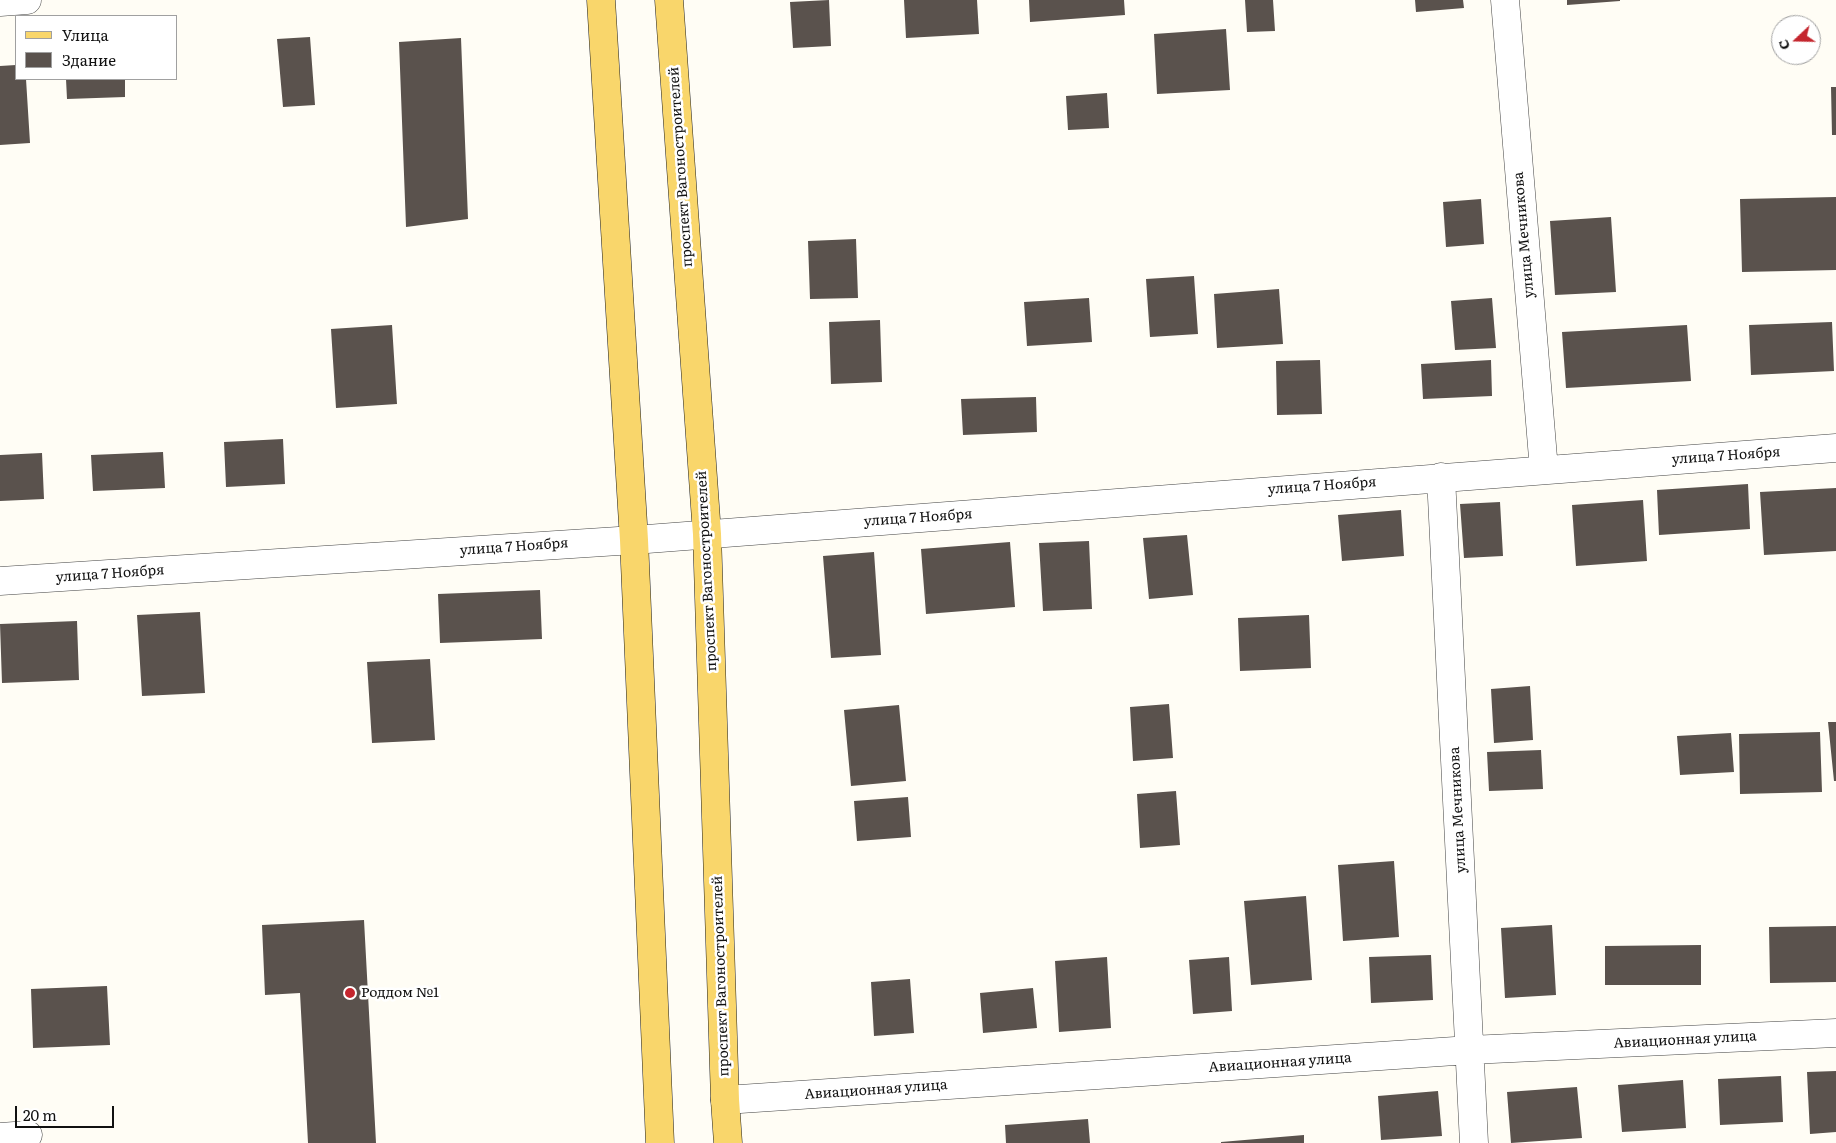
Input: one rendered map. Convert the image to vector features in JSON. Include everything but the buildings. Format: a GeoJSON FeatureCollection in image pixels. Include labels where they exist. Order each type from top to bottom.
{"type":"FeatureCollection","features":[{"type":"Feature","properties":{"kind":"main road"},"geometry":{"type":"LineString","coordinates":[[601,0],[634,540],[660,1143]]}},
{"type":"Feature","properties":{"kind":"main road","name":"проспект Вагоностроителей"},"geometry":{"type":"LineString","coordinates":[[669,0],[708,534],[725,1100],[728,1143]]}},
{"type":"Feature","properties":{"kind":"street"},"geometry":{"type":"LineString","coordinates":[[0,2],[27,0]]}},
{"type":"Feature","properties":{"kind":"street","name":"улица Мечникова"},"geometry":{"type":"LineString","coordinates":[[1505,0],[1544,470]]}},
{"type":"Feature","properties":{"kind":"street","name":"улица 7 Ноября"},"geometry":{"type":"LineString","coordinates":[[0,581],[634,540],[1836,448]]}},
{"type":"Feature","properties":{"kind":"street","name":"улица Мечникова"},"geometry":{"type":"LineString","coordinates":[[1441,477],[1474,1143]]}},
{"type":"Feature","properties":{"kind":"street","name":"Авиационная улица"},"geometry":{"type":"LineString","coordinates":[[725,1100],[1470,1050],[1836,1033]]}},
{"type":"Feature","properties":{"kind":"street"},"geometry":{"type":"LineString","coordinates":[[0,1137],[28,1135]]}},
{"type":"Feature","properties":{"kind":"place","name":"Роддом №1"},"geometry":{"type":"Point","coordinates":[350,993]}}]}
